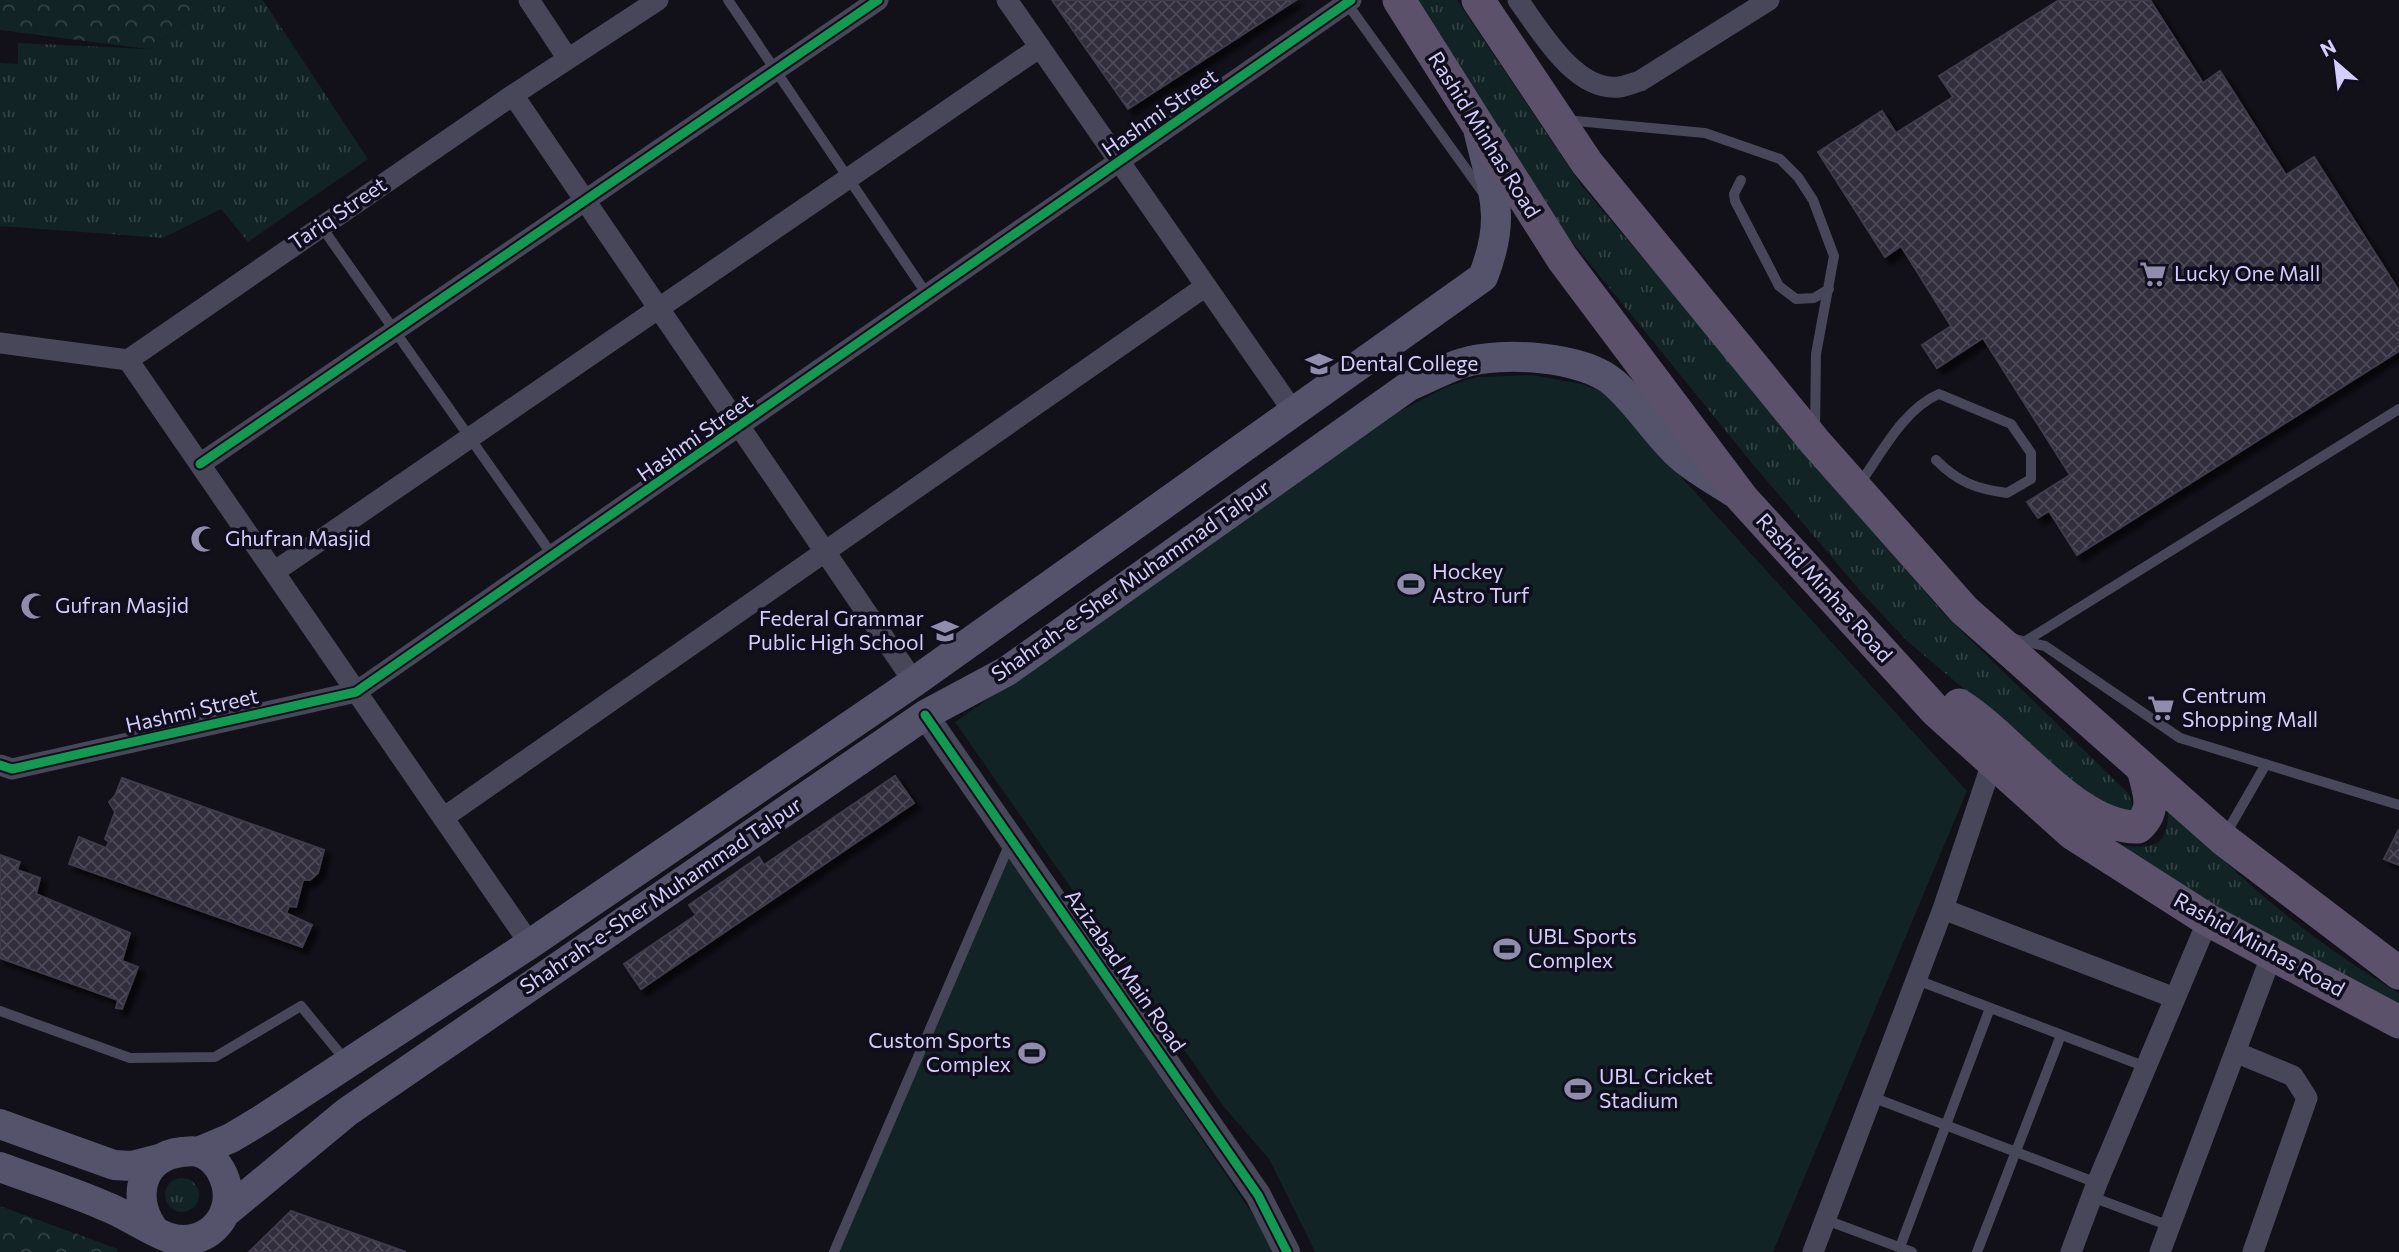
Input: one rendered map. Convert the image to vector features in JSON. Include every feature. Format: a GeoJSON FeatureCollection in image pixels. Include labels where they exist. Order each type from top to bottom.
{"type":"FeatureCollection","features":[{"type":"Feature","properties":{"kind":"main road","name":"Rashid Minhas Road"},"geometry":{"type":"LineString","coordinates":[[1399,0],[1562,258],[1742,498],[1936,711],[2072,833],[2207,920],[2399,1022]]}},
{"type":"Feature","properties":{"kind":"main road"},"geometry":{"type":"LineString","coordinates":[[1478,0],[1555,119],[1815,442],[1964,610],[2223,839],[2399,973]]}},
{"type":"Feature","properties":{"kind":"main road","name":"Shahrah-e-Sher Muhammad Talpur"},"geometry":{"type":"LineString","coordinates":[[198,1152],[251,1126],[530,944],[914,682],[1483,277],[1495,246],[1498,215],[1477,124]]}},
{"type":"Feature","properties":{"kind":"main road","name":"Shahrah-e-Sher Muhammad Talpur"},"geometry":{"type":"LineString","coordinates":[[225,1213],[346,1112],[925,715],[1007,671],[1409,386],[1464,363],[1508,357],[1553,360],[1584,368],[1612,381],[1648,417],[1679,455],[1742,498]]}},
{"type":"Feature","properties":{"kind":"main road"},"geometry":{"type":"LineString","coordinates":[[1902,674],[1963,706],[2092,816],[2101,820],[2119,827],[2138,827],[2148,817],[2151,803],[2143,769]]}},
{"type":"Feature","properties":{"kind":"main road"},"geometry":{"type":"LineString","coordinates":[[0,1124],[114,1165],[132,1166],[172,1153],[198,1152],[212,1161],[225,1178],[229,1199],[218,1225],[194,1239],[158,1238],[104,1205],[0,1167]]}},
{"type":"Feature","properties":{"kind":"main road"},"geometry":{"type":"LineString","coordinates":[[158,1238],[143,1214],[139,1199],[141,1184],[148,1170],[159,1159]]}},
{"type":"Feature","properties":{"kind":"street"},"geometry":{"type":"LineString","coordinates":[[529,0],[568,59]]}},
{"type":"Feature","properties":{"kind":"street","name":"Tariq Street"},"geometry":{"type":"LineString","coordinates":[[128,360],[513,95],[657,0]]}},
{"type":"Feature","properties":{"kind":"street"},"geometry":{"type":"LineString","coordinates":[[200,464],[878,0]]}},
{"type":"Feature","properties":{"kind":"street"},"geometry":{"type":"LineString","coordinates":[[1007,0],[1293,411]]}},
{"type":"Feature","properties":{"kind":"street"},"geometry":{"type":"LineString","coordinates":[[1518,0],[1566,64],[1599,85],[1618,87],[1640,80],[1769,0]]}},
{"type":"Feature","properties":{"kind":"street","name":"Hashmi Street"},"geometry":{"type":"LineString","coordinates":[[0,765],[12,769],[356,692],[1120,163],[1347,1]]}},
{"type":"Feature","properties":{"kind":"street"},"geometry":{"type":"LineString","coordinates":[[274,572],[1040,47]]}},
{"type":"Feature","properties":{"kind":"street"},"geometry":{"type":"LineString","coordinates":[[513,95],[914,682]]}},
{"type":"Feature","properties":{"kind":"street"},"geometry":{"type":"LineString","coordinates":[[443,818],[1206,286]]}},
{"type":"Feature","properties":{"kind":"street"},"geometry":{"type":"LineString","coordinates":[[0,344],[128,360],[530,944]]}},
{"type":"Feature","properties":{"kind":"street","name":"Azizabad Main Road"},"geometry":{"type":"LineString","coordinates":[[925,715],[1258,1195],[1287,1252]]}},
{"type":"Feature","properties":{"kind":"street"},"geometry":{"type":"LineString","coordinates":[[1814,1252],[1943,909],[1992,763]]}},
{"type":"Feature","properties":{"kind":"street"},"geometry":{"type":"LineString","coordinates":[[1943,909],[2175,998]]}},
{"type":"Feature","properties":{"kind":"street"},"geometry":{"type":"LineString","coordinates":[[2071,1252],[2094,1190],[2207,920]]}},
{"type":"Feature","properties":{"kind":"street"},"geometry":{"type":"LineString","coordinates":[[2160,1252],[2272,954]]}},
{"type":"Feature","properties":{"kind":"street"},"geometry":{"type":"LineString","coordinates":[[2235,1052],[2293,1076],[2307,1098],[2253,1252]]}},
{"type":"Feature","properties":{"kind":"lane"},"geometry":{"type":"LineString","coordinates":[[728,0],[928,296]]}},
{"type":"Feature","properties":{"kind":"lane"},"geometry":{"type":"LineString","coordinates":[[1347,1],[1498,215]]}},
{"type":"Feature","properties":{"kind":"lane"},"geometry":{"type":"LineString","coordinates":[[1555,119],[1705,134],[1780,159],[1798,177],[1813,200],[1834,256],[1816,354],[1815,442]]}},
{"type":"Feature","properties":{"kind":"lane"},"geometry":{"type":"LineString","coordinates":[[1741,180],[1734,194],[1735,201],[1779,286],[1796,299],[1814,298],[1829,289]]}},
{"type":"Feature","properties":{"kind":"lane"},"geometry":{"type":"LineString","coordinates":[[321,226],[553,556]]}},
{"type":"Feature","properties":{"kind":"lane"},"geometry":{"type":"LineString","coordinates":[[1856,488],[1906,420],[1925,400],[1939,394],[2011,424],[2031,453],[2031,478],[2007,493],[1975,488],[1954,478],[1936,460]]}},
{"type":"Feature","properties":{"kind":"lane"},"geometry":{"type":"LineString","coordinates":[[2024,642],[2399,409]]}},
{"type":"Feature","properties":{"kind":"lane"},"geometry":{"type":"LineString","coordinates":[[1992,634],[2045,646],[2180,738],[2399,805]]}},
{"type":"Feature","properties":{"kind":"lane"},"geometry":{"type":"LineString","coordinates":[[2223,839],[2266,764]]}},
{"type":"Feature","properties":{"kind":"lane"},"geometry":{"type":"LineString","coordinates":[[834,1252],[1012,839]]}},
{"type":"Feature","properties":{"kind":"lane"},"geometry":{"type":"LineString","coordinates":[[1917,980],[2146,1067]]}},
{"type":"Feature","properties":{"kind":"lane"},"geometry":{"type":"LineString","coordinates":[[0,1011],[130,1058],[215,1057],[301,1006],[348,1063]]}},
{"type":"Feature","properties":{"kind":"lane"},"geometry":{"type":"LineString","coordinates":[[1900,1247],[1990,1008]]}},
{"type":"Feature","properties":{"kind":"lane"},"geometry":{"type":"LineString","coordinates":[[1977,1252],[2061,1035]]}},
{"type":"Feature","properties":{"kind":"lane"},"geometry":{"type":"LineString","coordinates":[[1872,1097],[2015,1153],[2170,1226]]}},
{"type":"Feature","properties":{"kind":"lane"},"geometry":{"type":"LineString","coordinates":[[1826,1220],[1912,1252]]}},
{"type":"Feature","properties":{"kind":"green space"},"geometry":{"type":"Polygon","coordinates":[[[0,0],[222,0],[148,49],[0,30],[0,0]]]}},
{"type":"Feature","properties":{"kind":"green space"},"geometry":{"type":"Polygon","coordinates":[[[222,0],[263,0],[368,159],[248,242],[221,209],[163,238],[0,226],[0,63],[18,64],[18,43],[148,49],[222,0]]]}},
{"type":"Feature","properties":{"kind":"green space"},"geometry":{"type":"Polygon","coordinates":[[[1416,0],[1457,0],[1582,186],[1943,613],[2128,793],[2133,806],[2129,814],[2111,813],[1907,641],[1862,593],[1751,462],[1555,221],[1416,0]]]}},
{"type":"Feature","properties":{"kind":"green space","name":"UBL Sports Complex"},"geometry":{"type":"Polygon","coordinates":[[[1533,375],[1582,384],[1605,393],[1967,791],[1773,1252],[1315,1252],[1269,1159],[1224,1107],[955,722],[1400,411],[1448,386],[1477,377],[1533,375]]]}},
{"type":"Feature","properties":{"kind":"green space"},"geometry":{"type":"Polygon","coordinates":[[[2168,805],[2221,858],[2277,907],[2336,952],[2399,993],[2399,1004],[2215,907],[2114,845],[2148,846],[2162,839],[2168,820],[2168,805]]]}},
{"type":"Feature","properties":{"kind":"green space","name":"Custom Sports Complex"},"geometry":{"type":"Polygon","coordinates":[[[1009,854],[1278,1252],[834,1252],[1009,854]]]}},
{"type":"Feature","properties":{"kind":"green space"},"geometry":{"type":"Polygon","coordinates":[[[182,1178],[194,1183],[199,1195],[194,1207],[182,1212],[170,1207],[165,1195],[170,1183],[182,1178]]]}},
{"type":"Feature","properties":{"kind":"green space"},"geometry":{"type":"Polygon","coordinates":[[[0,1206],[118,1249],[117,1252],[0,1252],[0,1206]]]}},
{"type":"Feature","properties":{"kind":"building"},"geometry":{"type":"Polygon","coordinates":[[[1052,0],[1296,0],[1128,109],[1052,0]]]}},
{"type":"Feature","properties":{"kind":"building","name":"Lucky One Mall"},"geometry":{"type":"Polygon","coordinates":[[[2059,0],[2150,0],[2203,83],[2220,71],[2286,175],[2314,157],[2399,291],[2399,351],[2077,555],[2049,511],[2038,518],[2027,502],[2070,475],[1983,338],[1937,368],[1922,345],[1951,326],[1901,246],[1885,257],[1818,152],[1882,111],[1896,133],[1953,97],[1939,76],[2059,0]]]}},
{"type":"Feature","properties":{"kind":"building"},"geometry":{"type":"Polygon","coordinates":[[[895,776],[914,803],[641,989],[624,964],[696,915],[689,905],[759,857],[764,865],[895,776]]]}},
{"type":"Feature","properties":{"kind":"building"},"geometry":{"type":"Polygon","coordinates":[[[122,778],[324,850],[318,873],[310,880],[303,880],[296,907],[289,906],[286,913],[312,925],[302,947],[69,864],[79,837],[106,848],[109,842],[105,839],[115,812],[109,802],[115,796],[122,778]]]}},
{"type":"Feature","properties":{"kind":"building"},"geometry":{"type":"Polygon","coordinates":[[[2399,829],[2399,865],[2384,859],[2399,829]]]}},
{"type":"Feature","properties":{"kind":"building"},"geometry":{"type":"Polygon","coordinates":[[[0,855],[20,862],[17,870],[40,878],[36,894],[130,933],[122,961],[138,967],[122,1009],[116,1008],[118,1000],[0,958],[0,855]]]}},
{"type":"Feature","properties":{"kind":"building"},"geometry":{"type":"Polygon","coordinates":[[[291,1211],[406,1252],[249,1252],[291,1211]]]}},
{"type":"Feature","properties":{"kind":"cycle path"},"geometry":{"type":"LineString","coordinates":[[200,464],[878,0]]}},
{"type":"Feature","properties":{"kind":"cycle path"},"geometry":{"type":"LineString","coordinates":[[0,765],[12,769],[356,692],[1351,0]]}},
{"type":"Feature","properties":{"kind":"cycle path"},"geometry":{"type":"LineString","coordinates":[[925,715],[1258,1195],[1287,1252]]}},
{"type":"Feature","properties":{"kind":"place","name":"Lucky One Mall"},"geometry":{"type":"Point","coordinates":[2153,274]}},
{"type":"Feature","properties":{"kind":"place","name":"Dental College"},"geometry":{"type":"Point","coordinates":[1319,364]}},
{"type":"Feature","properties":{"kind":"place","name":"Ghufran Masjid"},"geometry":{"type":"Point","coordinates":[204,539]}},
{"type":"Feature","properties":{"kind":"place","name":"Hockey Astro Turf"},"geometry":{"type":"Point","coordinates":[1411,584]}},
{"type":"Feature","properties":{"kind":"place","name":"Gufran Masjid"},"geometry":{"type":"Point","coordinates":[34,606]}},
{"type":"Feature","properties":{"kind":"place","name":"Federal Grammar Public High School"},"geometry":{"type":"Point","coordinates":[945,631]}},
{"type":"Feature","properties":{"kind":"place","name":"Centrum Shopping Mall"},"geometry":{"type":"Point","coordinates":[2161,708]}},
{"type":"Feature","properties":{"kind":"place","name":"UBL Sports Complex"},"geometry":{"type":"Point","coordinates":[1507,949]}},
{"type":"Feature","properties":{"kind":"place","name":"Custom Sports Complex"},"geometry":{"type":"Point","coordinates":[1032,1053]}},
{"type":"Feature","properties":{"kind":"place","name":"UBL Cricket Stadium"},"geometry":{"type":"Point","coordinates":[1578,1089]}}]}
